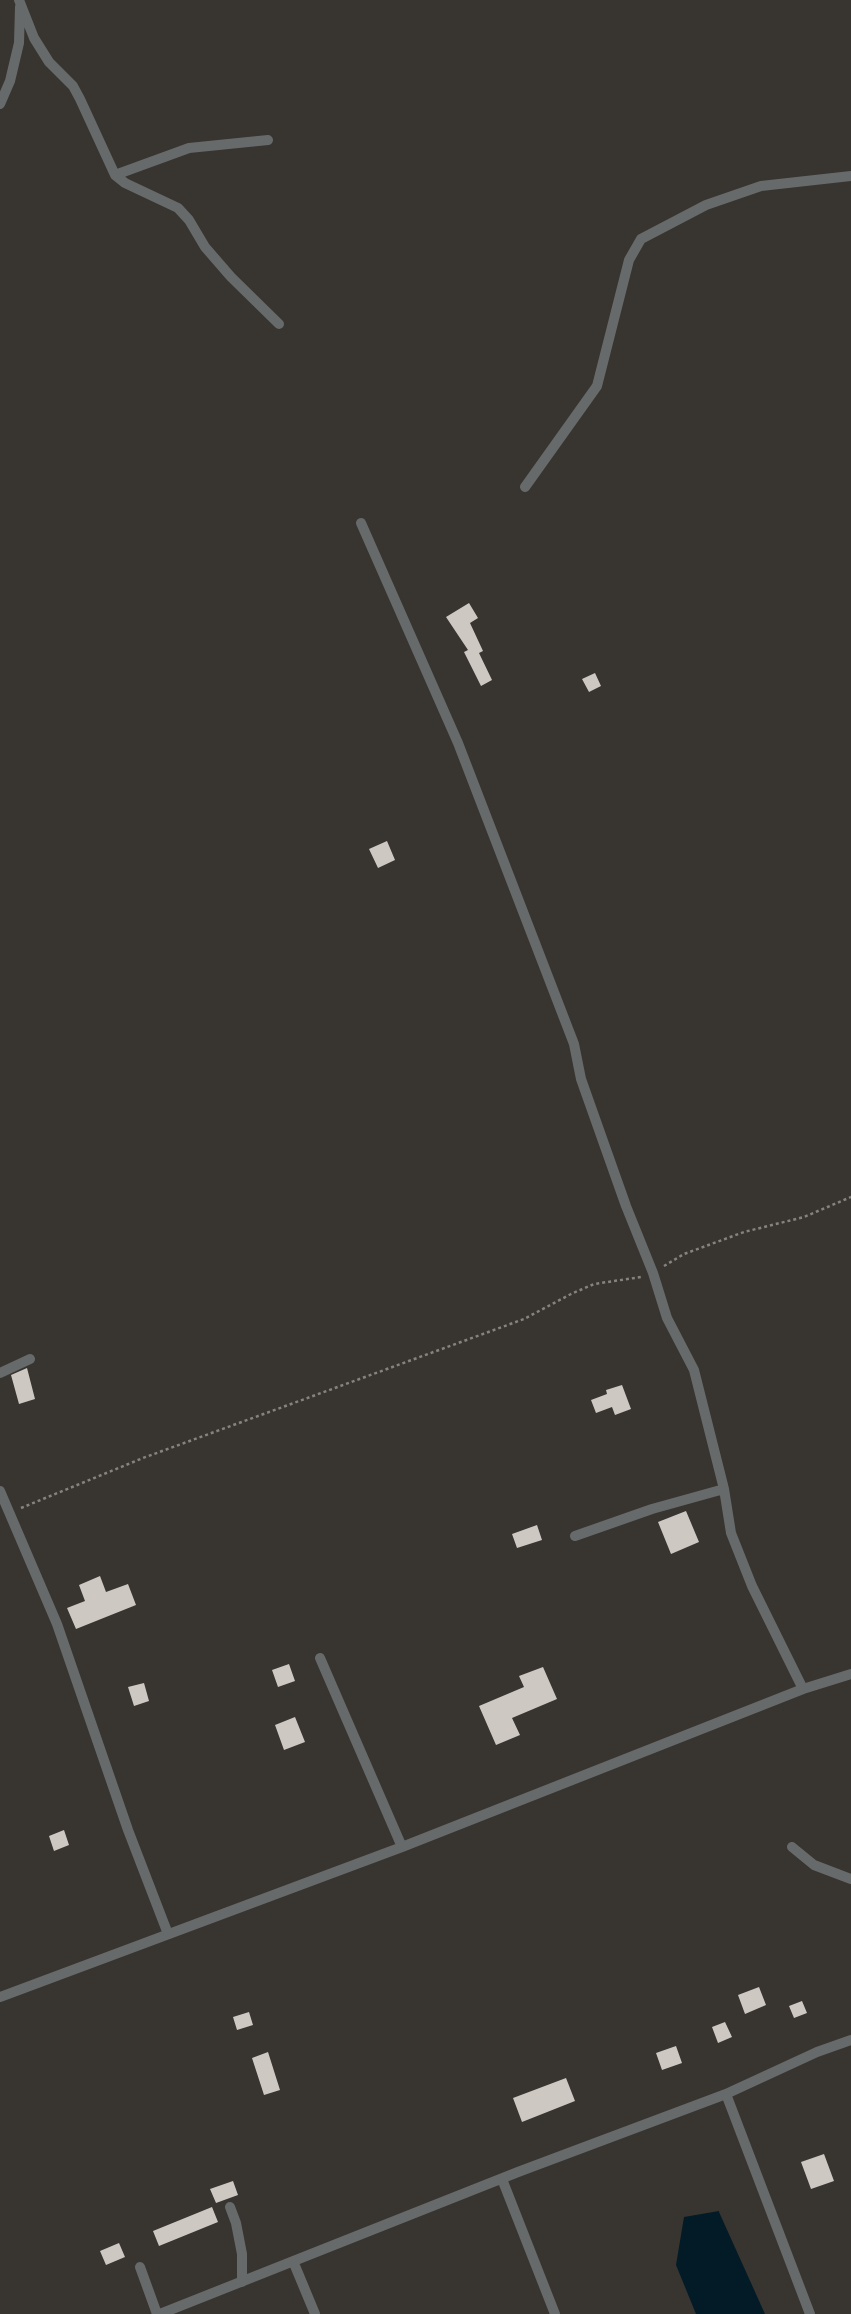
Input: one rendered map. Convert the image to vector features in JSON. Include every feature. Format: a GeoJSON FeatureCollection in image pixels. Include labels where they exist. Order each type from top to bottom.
{"type":"FeatureCollection","features":[{"type":"Feature","properties":{"kind":"street"},"geometry":{"type":"LineString","coordinates":[[0,104],[10,81],[19,43],[20,2]]}},
{"type":"Feature","properties":{"kind":"street"},"geometry":{"type":"LineString","coordinates":[[20,2],[34,38],[49,62],[73,86],[114,175],[125,183],[178,208],[189,220],[204,247],[226,272],[279,324]]}},
{"type":"Feature","properties":{"kind":"street"},"geometry":{"type":"LineString","coordinates":[[114,175],[190,148],[268,140]]}},
{"type":"Feature","properties":{"kind":"street"},"geometry":{"type":"LineString","coordinates":[[525,487],[597,386],[629,260],[641,239],[706,205],[761,186],[851,176]]}},
{"type":"Feature","properties":{"kind":"street"},"geometry":{"type":"LineString","coordinates":[[361,523],[458,744],[574,1044],[581,1079],[626,1206],[653,1273],[667,1318],[694,1370],[724,1489],[734,1540],[752,1586],[803,1689]]}},
{"type":"Feature","properties":{"kind":"street"},"geometry":{"type":"LineString","coordinates":[[0,1373],[30,1359]]}},
{"type":"Feature","properties":{"kind":"street"},"geometry":{"type":"LineString","coordinates":[[575,1536],[652,1509],[724,1489]]}},
{"type":"Feature","properties":{"kind":"street"},"geometry":{"type":"LineString","coordinates":[[0,1491],[4,1515],[57,1624],[128,1830],[168,1934]]}},
{"type":"Feature","properties":{"kind":"street"},"geometry":{"type":"LineString","coordinates":[[320,1658],[402,1846]]}},
{"type":"Feature","properties":{"kind":"street"},"geometry":{"type":"LineString","coordinates":[[0,1997],[402,1846],[803,1689],[851,1674]]}},
{"type":"Feature","properties":{"kind":"street"},"geometry":{"type":"LineString","coordinates":[[792,1847],[814,1866],[851,1879]]}},
{"type":"Feature","properties":{"kind":"street"},"geometry":{"type":"LineString","coordinates":[[160,2314],[502,2179],[726,2094],[817,2052],[851,2040]]}},
{"type":"Feature","properties":{"kind":"street"},"geometry":{"type":"LineString","coordinates":[[726,2094],[810,2314]]}},
{"type":"Feature","properties":{"kind":"street"},"geometry":{"type":"LineString","coordinates":[[502,2179],[555,2314]]}},
{"type":"Feature","properties":{"kind":"street"},"geometry":{"type":"LineString","coordinates":[[230,2207],[236,2223],[242,2254],[242,2282]]}},
{"type":"Feature","properties":{"kind":"street"},"geometry":{"type":"LineString","coordinates":[[293,2261],[315,2314]]}},
{"type":"Feature","properties":{"kind":"street"},"geometry":{"type":"LineString","coordinates":[[140,2267],[157,2314]]}},
{"type":"Feature","properties":{"kind":"path"},"geometry":{"type":"LineString","coordinates":[[4,1515],[143,1458],[524,1319],[571,1294],[594,1284],[637,1279],[653,1273],[684,1254],[744,1232],[804,1216],[851,1197]]}},
{"type":"Feature","properties":{"kind":"water"},"geometry":{"type":"Polygon","coordinates":[[[719,2211],[765,2314],[696,2314],[676,2265],[684,2217],[719,2211]]]}},
{"type":"Feature","properties":{"kind":"building"},"geometry":{"type":"Polygon","coordinates":[[[469,603],[478,618],[470,623],[483,651],[479,653],[492,680],[481,686],[464,652],[468,650],[446,617],[469,603]]]}},
{"type":"Feature","properties":{"kind":"building"},"geometry":{"type":"Polygon","coordinates":[[[595,673],[601,686],[589,692],[582,679],[595,673]]]}},
{"type":"Feature","properties":{"kind":"building"},"geometry":{"type":"Polygon","coordinates":[[[387,841],[395,860],[378,868],[369,849],[387,841]]]}},
{"type":"Feature","properties":{"kind":"building"},"geometry":{"type":"Polygon","coordinates":[[[27,1368],[35,1399],[19,1404],[11,1375],[27,1368]]]}},
{"type":"Feature","properties":{"kind":"building"},"geometry":{"type":"Polygon","coordinates":[[[622,1385],[631,1409],[615,1415],[612,1407],[596,1413],[591,1400],[607,1394],[606,1390],[622,1385]]]}},
{"type":"Feature","properties":{"kind":"building"},"geometry":{"type":"Polygon","coordinates":[[[686,1511],[699,1542],[671,1554],[658,1522],[686,1511]]]}},
{"type":"Feature","properties":{"kind":"building"},"geometry":{"type":"Polygon","coordinates":[[[537,1525],[542,1540],[517,1548],[512,1534],[537,1525]]]}},
{"type":"Feature","properties":{"kind":"building"},"geometry":{"type":"Polygon","coordinates":[[[100,1576],[106,1592],[128,1584],[136,1605],[76,1629],[67,1608],[85,1601],[79,1585],[100,1576]]]}},
{"type":"Feature","properties":{"kind":"building"},"geometry":{"type":"Polygon","coordinates":[[[289,1664],[295,1681],[278,1687],[272,1670],[289,1664]]]}},
{"type":"Feature","properties":{"kind":"building"},"geometry":{"type":"Polygon","coordinates":[[[543,1667],[557,1699],[512,1718],[520,1735],[496,1745],[479,1706],[524,1687],[519,1676],[543,1667]]]}},
{"type":"Feature","properties":{"kind":"building"},"geometry":{"type":"Polygon","coordinates":[[[144,1683],[149,1701],[134,1706],[128,1687],[144,1683]]]}},
{"type":"Feature","properties":{"kind":"building"},"geometry":{"type":"Polygon","coordinates":[[[295,1717],[305,1742],[284,1750],[275,1725],[295,1717]]]}},
{"type":"Feature","properties":{"kind":"building"},"geometry":{"type":"Polygon","coordinates":[[[64,1830],[69,1845],[54,1851],[49,1836],[64,1830]]]}},
{"type":"Feature","properties":{"kind":"building"},"geometry":{"type":"Polygon","coordinates":[[[759,1987],[766,2005],[745,2014],[738,1995],[759,1987]]]}},
{"type":"Feature","properties":{"kind":"building"},"geometry":{"type":"Polygon","coordinates":[[[802,2001],[807,2013],[794,2018],[789,2006],[802,2001]]]}},
{"type":"Feature","properties":{"kind":"building"},"geometry":{"type":"Polygon","coordinates":[[[249,2012],[253,2025],[237,2030],[233,2017],[249,2012]]]}},
{"type":"Feature","properties":{"kind":"building"},"geometry":{"type":"Polygon","coordinates":[[[725,2022],[732,2037],[718,2043],[712,2027],[725,2022]]]}},
{"type":"Feature","properties":{"kind":"building"},"geometry":{"type":"Polygon","coordinates":[[[676,2046],[682,2063],[662,2070],[656,2053],[676,2046]]]}},
{"type":"Feature","properties":{"kind":"building"},"geometry":{"type":"Polygon","coordinates":[[[268,2052],[280,2090],[264,2095],[252,2058],[268,2052]]]}},
{"type":"Feature","properties":{"kind":"building"},"geometry":{"type":"Polygon","coordinates":[[[566,2078],[575,2101],[522,2122],[513,2098],[566,2078]]]}},
{"type":"Feature","properties":{"kind":"building"},"geometry":{"type":"Polygon","coordinates":[[[824,2154],[834,2181],[811,2189],[801,2162],[824,2154]]]}},
{"type":"Feature","properties":{"kind":"building"},"geometry":{"type":"Polygon","coordinates":[[[233,2181],[238,2195],[216,2203],[210,2189],[233,2181]]]}},
{"type":"Feature","properties":{"kind":"building"},"geometry":{"type":"Polygon","coordinates":[[[212,2207],[218,2222],[159,2246],[153,2231],[212,2207]]]}},
{"type":"Feature","properties":{"kind":"building"},"geometry":{"type":"Polygon","coordinates":[[[119,2243],[125,2257],[106,2265],[100,2251],[119,2243]]]}}]}
